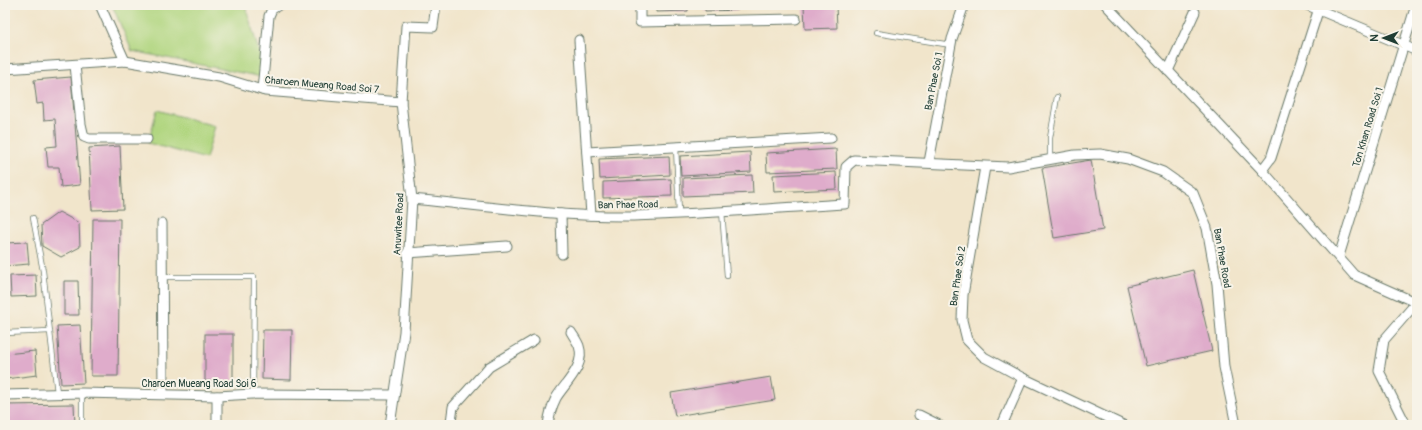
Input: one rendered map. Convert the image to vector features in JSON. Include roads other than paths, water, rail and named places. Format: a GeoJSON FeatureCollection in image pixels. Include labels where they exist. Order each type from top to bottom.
{"type":"FeatureCollection","features":[{"type":"Feature","properties":{"kind":"street"},"geometry":{"type":"LineString","coordinates":[[100,5],[125,61]]}},
{"type":"Feature","properties":{"kind":"street"},"geometry":{"type":"LineString","coordinates":[[262,90],[269,16],[272,9],[279,5]]}},
{"type":"Feature","properties":{"kind":"street","name":"Anuwitee Road"},"geometry":{"type":"LineString","coordinates":[[390,425],[404,332],[407,253],[412,199],[401,102],[406,26],[433,27],[436,5]]}},
{"type":"Feature","properties":{"kind":"street"},"geometry":{"type":"LineString","coordinates":[[640,5],[640,22],[796,19]]}},
{"type":"Feature","properties":{"kind":"street","name":"Ban Phae Soi 1"},"geometry":{"type":"LineString","coordinates":[[929,162],[951,45],[964,5]]}},
{"type":"Feature","properties":{"kind":"street"},"geometry":{"type":"LineString","coordinates":[[1106,5],[1262,170],[1339,256],[1354,275],[1417,302],[1384,340],[1379,371],[1406,425]]}},
{"type":"Feature","properties":{"kind":"street"},"geometry":{"type":"LineString","coordinates":[[1307,5],[1320,7],[1417,51]]}},
{"type":"Feature","properties":{"kind":"street","name":"Ton Khan Road Soi 1"},"geometry":{"type":"LineString","coordinates":[[1339,256],[1416,5]]}},
{"type":"Feature","properties":{"kind":"street"},"geometry":{"type":"LineString","coordinates":[[1262,170],[1271,158],[1320,7]]}},
{"type":"Feature","properties":{"kind":"street"},"geometry":{"type":"LineString","coordinates":[[1168,71],[1195,12]]}},
{"type":"Feature","properties":{"kind":"street"},"geometry":{"type":"LineString","coordinates":[[579,40],[591,215]]}},
{"type":"Feature","properties":{"kind":"street","name":"Charoen Mueang Road Soi 7"},"geometry":{"type":"LineString","coordinates":[[5,69],[125,61],[219,77],[262,90],[401,102]]}},
{"type":"Feature","properties":{"kind":"street"},"geometry":{"type":"LineString","coordinates":[[75,65],[80,124],[84,137],[88,139],[147,139]]}},
{"type":"Feature","properties":{"kind":"street"},"geometry":{"type":"LineString","coordinates":[[587,152],[831,138]]}},
{"type":"Feature","properties":{"kind":"street","name":"Ban Phae Road"},"geometry":{"type":"LineString","coordinates":[[412,199],[561,214],[633,216],[845,204],[846,167],[854,160],[929,162],[985,167],[1008,167],[1075,155],[1100,154],[1128,159],[1163,172],[1193,193],[1207,228],[1217,284],[1224,367],[1236,425]]}},
{"type":"Feature","properties":{"kind":"street","name":"Ban Phae Soi 2"},"geometry":{"type":"LineString","coordinates":[[985,167],[963,296],[962,320],[968,340],[984,357],[1023,378],[1124,425]]}},
{"type":"Feature","properties":{"kind":"street"},"geometry":{"type":"LineString","coordinates":[[561,214],[562,254]]}},
{"type":"Feature","properties":{"kind":"street"},"geometry":{"type":"LineString","coordinates":[[162,223],[163,394]]}},
{"type":"Feature","properties":{"kind":"street"},"geometry":{"type":"LineString","coordinates":[[407,253],[507,246]]}},
{"type":"Feature","properties":{"kind":"street"},"geometry":{"type":"LineString","coordinates":[[548,425],[549,417],[556,398],[577,368],[580,356],[579,347],[571,332]]}},
{"type":"Feature","properties":{"kind":"street"},"geometry":{"type":"LineString","coordinates":[[453,425],[451,422],[453,407],[489,368],[534,340]]}},
{"type":"Feature","properties":{"kind":"street"},"geometry":{"type":"LineString","coordinates":[[1002,425],[1023,378]]}},
{"type":"Feature","properties":{"kind":"street","name":"Charoen Mueang Road Soi 6"},"geometry":{"type":"LineString","coordinates":[[5,395],[82,393],[217,396],[253,394],[394,395]]}},
{"type":"Feature","properties":{"kind":"street"},"geometry":{"type":"LineString","coordinates":[[217,396],[217,425]]}},
{"type":"Feature","properties":{"kind":"street"},"geometry":{"type":"LineString","coordinates":[[919,415],[939,425]]}},
{"type":"Feature","properties":{"kind":"lane"},"geometry":{"type":"LineString","coordinates":[[876,33],[951,45]]}},
{"type":"Feature","properties":{"kind":"lane"},"geometry":{"type":"LineString","coordinates":[[1050,159],[1050,138],[1057,97]]}},
{"type":"Feature","properties":{"kind":"lane"},"geometry":{"type":"LineString","coordinates":[[676,147],[679,213]]}},
{"type":"Feature","properties":{"kind":"lane"},"geometry":{"type":"LineString","coordinates":[[722,211],[728,276]]}},
{"type":"Feature","properties":{"kind":"lane"},"geometry":{"type":"LineString","coordinates":[[33,218],[43,271],[57,393]]}},
{"type":"Feature","properties":{"kind":"lane"},"geometry":{"type":"LineString","coordinates":[[162,277],[254,277],[253,394]]}},
{"type":"Feature","properties":{"kind":"lane"},"geometry":{"type":"LineString","coordinates":[[5,333],[50,331]]}},
{"type":"Feature","properties":{"kind":"lane"},"geometry":{"type":"LineString","coordinates":[[82,393],[82,425]]}}]}
